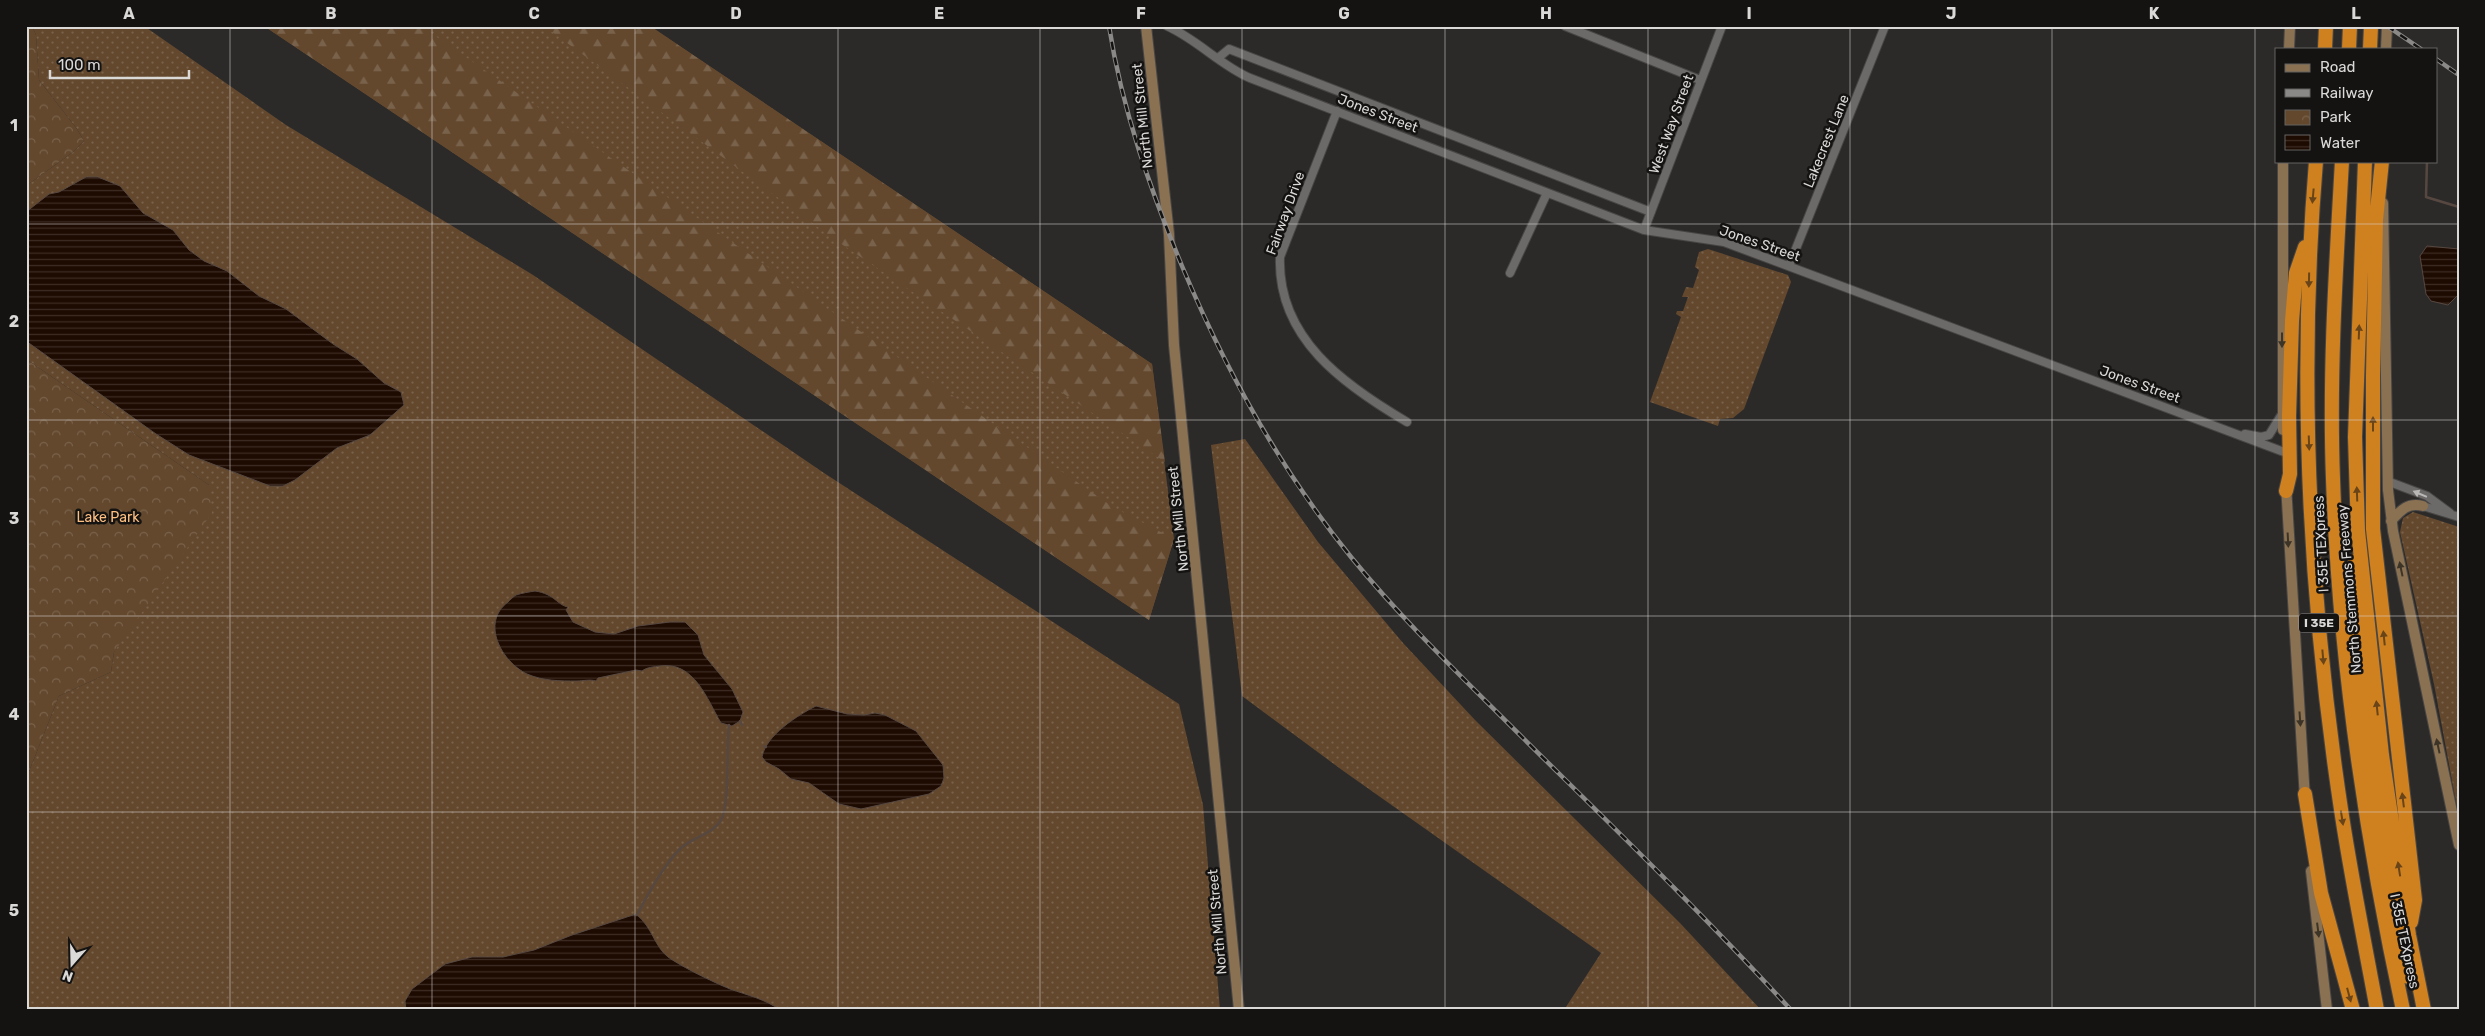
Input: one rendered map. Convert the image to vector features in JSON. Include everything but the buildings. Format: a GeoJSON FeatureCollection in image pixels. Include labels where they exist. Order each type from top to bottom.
{"type":"FeatureCollection","features":[{"type":"Feature","properties":{"kind":"highway"},"geometry":{"type":"LineString","coordinates":[[2325,48],[2326,26]]}},
{"type":"Feature","properties":{"kind":"highway"},"geometry":{"type":"LineString","coordinates":[[2349,48],[2350,26]]}},
{"type":"Feature","properties":{"kind":"highway"},"geometry":{"type":"LineString","coordinates":[[2370,48],[2371,26]]}},
{"type":"Feature","properties":{"kind":"highway","name":"I 35E"},"geometry":{"type":"LineString","coordinates":[[2316,162],[2310,232],[2308,384],[2317,598],[2341,807],[2377,1010]]}},
{"type":"Feature","properties":{"kind":"highway","name":"I 35E TEXpress"},"geometry":{"type":"LineString","coordinates":[[2342,162],[2336,272],[2333,459],[2341,619],[2353,733],[2366,822],[2403,1010]]}},
{"type":"Feature","properties":{"kind":"highway","name":"North Stemmons Freeway"},"geometry":{"type":"LineString","coordinates":[[2365,162],[2355,437],[2358,531],[2382,755],[2409,935],[2424,1010]]}},
{"type":"Feature","properties":{"kind":"highway"},"geometry":{"type":"LineString","coordinates":[[2382,162],[2376,220],[2375,259],[2373,529],[2415,900],[2409,935]]}},
{"type":"Feature","properties":{"kind":"highway"},"geometry":{"type":"LineString","coordinates":[[2286,491],[2290,474],[2289,416],[2296,273],[2310,232]]}},
{"type":"Feature","properties":{"kind":"highway"},"geometry":{"type":"LineString","coordinates":[[2358,531],[2352,591],[2369,754],[2393,905],[2414,1010]]}},
{"type":"Feature","properties":{"kind":"highway"},"geometry":{"type":"LineString","coordinates":[[2305,794],[2321,893],[2353,1010]]}},
{"type":"Feature","properties":{"kind":"main road","name":"North Mill Street"},"geometry":{"type":"LineString","coordinates":[[1146,26],[1168,234],[1174,345],[1239,1010]]}},
{"type":"Feature","properties":{"kind":"main road"},"geometry":{"type":"LineString","coordinates":[[2289,48],[2290,26]]}},
{"type":"Feature","properties":{"kind":"main road"},"geometry":{"type":"LineString","coordinates":[[2386,48],[2387,26]]}},
{"type":"Feature","properties":{"kind":"main road"},"geometry":{"type":"LineString","coordinates":[[2283,162],[2282,414],[2305,794],[2310,859],[2327,1010]]}},
{"type":"Feature","properties":{"kind":"main road"},"geometry":{"type":"LineString","coordinates":[[2382,162],[2387,481],[2391,521],[2459,845]]}},
{"type":"Feature","properties":{"kind":"main road"},"geometry":{"type":"LineString","coordinates":[[2391,521],[2406,506],[2413,504],[2423,506]]}},
{"type":"Feature","properties":{"kind":"street","name":"Jones Street"},"geometry":{"type":"LineString","coordinates":[[1168,26],[1191,38],[1250,78],[1337,110],[1547,193],[1644,230],[1724,242],[1899,309],[2238,433],[2284,452]]}},
{"type":"Feature","properties":{"kind":"street"},"geometry":{"type":"LineString","coordinates":[[1565,26],[1700,80]]}},
{"type":"Feature","properties":{"kind":"street","name":"West Way Street"},"geometry":{"type":"LineString","coordinates":[[1644,230],[1722,26]]}},
{"type":"Feature","properties":{"kind":"street","name":"Lakecrest Lane"},"geometry":{"type":"LineString","coordinates":[[1789,266],[1885,26]]}},
{"type":"Feature","properties":{"kind":"street","name":"Jones Street"},"geometry":{"type":"LineString","coordinates":[[1218,58],[1229,49],[1651,212]]}},
{"type":"Feature","properties":{"kind":"street","name":"Fairway Drive"},"geometry":{"type":"LineString","coordinates":[[1337,110],[1280,257],[1280,282],[1285,301],[1294,322],[1303,338],[1323,361],[1348,385],[1407,422]]}},
{"type":"Feature","properties":{"kind":"street"},"geometry":{"type":"LineString","coordinates":[[1510,273],[1547,193]]}},
{"type":"Feature","properties":{"kind":"street","name":"Jones Street"},"geometry":{"type":"LineString","coordinates":[[2238,433],[2261,437],[2269,435],[2282,414]]}},
{"type":"Feature","properties":{"kind":"street"},"geometry":{"type":"LineString","coordinates":[[2387,481],[2427,496],[2450,513]]}},
{"type":"Feature","properties":{"kind":"street"},"geometry":{"type":"LineString","coordinates":[[2423,506],[2459,517]]}},
{"type":"Feature","properties":{"kind":"green space"},"geometry":{"type":"Polygon","coordinates":[[[26,26],[32,26],[36,35],[39,80],[84,141],[73,152],[26,186],[26,26]]]}},
{"type":"Feature","properties":{"kind":"green space"},"geometry":{"type":"Polygon","coordinates":[[[32,26],[144,26],[286,125],[533,275],[824,473],[1179,704],[1203,805],[1220,1010],[26,1010],[26,779],[59,696],[111,672],[114,652],[209,485],[26,359],[26,186],[73,152],[84,141],[39,80],[36,35],[32,26]]]}},
{"type":"Feature","properties":{"kind":"green space"},"geometry":{"type":"Polygon","coordinates":[[[264,26],[650,26],[1152,364],[1174,539],[1149,620],[264,26]]]}},
{"type":"Feature","properties":{"kind":"green space"},"geometry":{"type":"Polygon","coordinates":[[[264,26],[421,26],[1113,507],[1174,539],[1149,620],[264,26]]]}},
{"type":"Feature","properties":{"kind":"green space"},"geometry":{"type":"Polygon","coordinates":[[[544,26],[650,26],[1152,364],[1165,462],[834,239],[544,26]]]}},
{"type":"Feature","properties":{"kind":"green space"},"geometry":{"type":"Polygon","coordinates":[[[1708,249],[1788,275],[1791,282],[1744,409],[1733,418],[1720,419],[1718,426],[1650,402],[1681,317],[1676,314],[1677,311],[1683,311],[1688,297],[1682,297],[1686,287],[1693,288],[1699,270],[1695,267],[1699,252],[1708,249]]]}},
{"type":"Feature","properties":{"kind":"green space","name":"Lake Park"},"geometry":{"type":"Polygon","coordinates":[[[26,359],[209,485],[212,513],[114,652],[111,672],[59,696],[26,779],[26,359]]]}},
{"type":"Feature","properties":{"kind":"green space"},"geometry":{"type":"Polygon","coordinates":[[[1245,439],[1318,542],[1403,643],[1475,720],[1680,923],[1761,1010],[1564,1010],[1601,953],[1342,770],[1242,696],[1211,445],[1245,439]]]}},
{"type":"Feature","properties":{"kind":"green space"},"geometry":{"type":"Polygon","coordinates":[[[2413,512],[2459,527],[2459,818],[2434,684],[2400,532],[2403,518],[2413,512]]]}},
{"type":"Feature","properties":{"kind":"water"},"geometry":{"type":"Polygon","coordinates":[[[86,177],[98,177],[120,186],[143,213],[173,230],[189,250],[204,261],[227,271],[259,296],[286,309],[333,344],[357,359],[384,383],[401,392],[404,405],[370,435],[337,448],[295,480],[283,486],[270,486],[189,455],[156,434],[26,341],[26,212],[49,194],[59,192],[86,177]]]}},
{"type":"Feature","properties":{"kind":"water"},"geometry":{"type":"Polygon","coordinates":[[[2427,246],[2459,249],[2459,294],[2448,305],[2431,301],[2426,294],[2420,256],[2427,246]]]}},
{"type":"Feature","properties":{"kind":"water"},"geometry":{"type":"Polygon","coordinates":[[[535,591],[547,594],[568,607],[566,610],[573,622],[595,632],[614,634],[638,626],[685,622],[698,635],[704,655],[732,689],[743,712],[740,721],[732,726],[721,723],[698,684],[682,669],[672,666],[653,667],[642,671],[636,670],[598,678],[596,681],[564,681],[545,679],[527,674],[510,661],[503,651],[495,631],[496,620],[500,611],[514,596],[535,591]]]}},
{"type":"Feature","properties":{"kind":"water"},"geometry":{"type":"Polygon","coordinates":[[[816,706],[847,714],[864,715],[875,713],[885,715],[916,731],[943,765],[944,778],[941,786],[929,794],[861,809],[839,804],[809,783],[791,779],[779,769],[766,762],[762,757],[765,749],[776,734],[792,720],[816,706]]]}},
{"type":"Feature","properties":{"kind":"water"},"geometry":{"type":"Polygon","coordinates":[[[636,914],[642,919],[659,948],[668,957],[730,989],[762,1000],[780,1010],[406,1010],[405,1001],[412,989],[445,964],[472,957],[503,957],[534,950],[636,914]]]}},
{"type":"Feature","properties":{"kind":"waterway"},"geometry":{"type":"LineString","coordinates":[[2427,162],[2426,197],[2459,207]]}},
{"type":"Feature","properties":{"kind":"waterway"},"geometry":{"type":"LineString","coordinates":[[740,721],[742,725]]}},
{"type":"Feature","properties":{"kind":"waterway"},"geometry":{"type":"LineString","coordinates":[[637,915],[668,862],[686,844],[713,829],[721,820],[726,802],[729,725]]}},
{"type":"Feature","properties":{"kind":"railway"},"geometry":{"type":"LineString","coordinates":[[1109,26],[1121,88],[1138,148],[1182,266],[1236,381],[1277,454],[1300,489],[1351,557],[1413,628],[1692,906],[1791,1010]]}},
{"type":"Feature","properties":{"kind":"railway"},"geometry":{"type":"LineString","coordinates":[[2387,26],[2420,48]]}},
{"type":"Feature","properties":{"kind":"railway"},"geometry":{"type":"LineString","coordinates":[[2438,60],[2459,75]]}}]}
